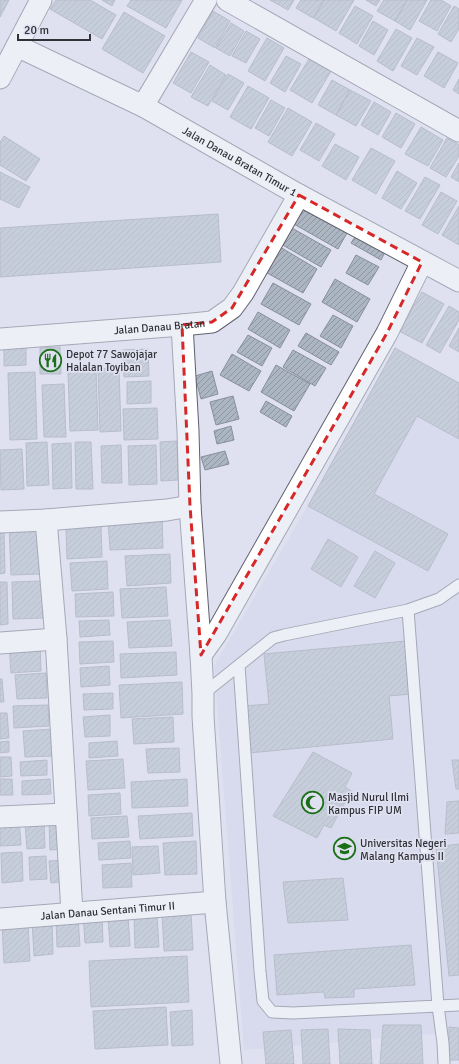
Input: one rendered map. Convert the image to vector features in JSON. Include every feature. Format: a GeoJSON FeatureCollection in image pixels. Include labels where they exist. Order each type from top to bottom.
{"type":"FeatureCollection","features":[{"type":"Feature","properties":{"kind":"street"},"geometry":{"type":"LineString","coordinates":[[0,78],[41,0]]}},
{"type":"Feature","properties":{"kind":"street"},"geometry":{"type":"LineString","coordinates":[[143,106],[206,0]]}},
{"type":"Feature","properties":{"kind":"street"},"geometry":{"type":"LineString","coordinates":[[227,0],[459,131]]}},
{"type":"Feature","properties":{"kind":"street","name":"Jalan Danau Bratan Timur 1"},"geometry":{"type":"LineString","coordinates":[[17,46],[143,106],[299,195],[459,281]]}},
{"type":"Feature","properties":{"kind":"street","name":"Jalan Danau Bratan"},"geometry":{"type":"LineString","coordinates":[[0,339],[212,322],[232,308],[243,293],[299,195]]}},
{"type":"Feature","properties":{"kind":"street"},"geometry":{"type":"LineString","coordinates":[[201,655],[216,634],[387,332],[422,262]]}},
{"type":"Feature","properties":{"kind":"street"},"geometry":{"type":"LineString","coordinates":[[182,325],[188,431],[190,506],[201,655],[203,716],[215,902],[231,1064]]}},
{"type":"Feature","properties":{"kind":"street"},"geometry":{"type":"LineString","coordinates":[[0,522],[46,520],[167,510],[190,506]]}},
{"type":"Feature","properties":{"kind":"street"},"geometry":{"type":"LineString","coordinates":[[46,520],[56,638],[72,913]]}},
{"type":"Feature","properties":{"kind":"street"},"geometry":{"type":"LineString","coordinates":[[0,643],[56,638]]}},
{"type":"Feature","properties":{"kind":"street"},"geometry":{"type":"LineString","coordinates":[[0,817],[66,814]]}},
{"type":"Feature","properties":{"kind":"street","name":"Jalan Danau Sentani Timur II"},"geometry":{"type":"LineString","coordinates":[[0,919],[215,902]]}},
{"type":"Feature","properties":{"kind":"lane"},"geometry":{"type":"LineString","coordinates":[[203,694],[273,638],[408,610],[440,599],[459,585]]}},
{"type":"Feature","properties":{"kind":"lane"},"geometry":{"type":"LineString","coordinates":[[408,610],[438,1006],[444,1064]]}},
{"type":"Feature","properties":{"kind":"lane"},"geometry":{"type":"LineString","coordinates":[[238,665],[257,939],[263,1001],[272,1012],[293,1013],[459,1005]]}},
{"type":"Feature","properties":{"kind":"highlighted area"},"geometry":{"type":"Polygon","coordinates":[[[299,195],[422,262],[387,333],[201,655],[190,506],[182,325],[212,322],[232,308],[299,195]]]}},
{"type":"Feature","properties":{"kind":"shaded area","name":"Universitas Negeri Malang Kampus II"},"geometry":{"type":"Polygon","coordinates":[[[399,350],[459,383],[459,1032],[244,1050],[214,666],[399,350]]]}},
{"type":"Feature","properties":{"kind":"building"},"geometry":{"type":"Polygon","coordinates":[[[0,0],[9,0],[0,17],[0,0]]]}},
{"type":"Feature","properties":{"kind":"building"},"geometry":{"type":"Polygon","coordinates":[[[56,0],[90,0],[116,15],[102,39],[50,9],[56,0]]]}},
{"type":"Feature","properties":{"kind":"building"},"geometry":{"type":"Polygon","coordinates":[[[102,0],[115,0],[112,6],[102,0]]]}},
{"type":"Feature","properties":{"kind":"building"},"geometry":{"type":"Polygon","coordinates":[[[131,0],[182,0],[166,28],[127,6],[131,0]]]}},
{"type":"Feature","properties":{"kind":"building"},"geometry":{"type":"Polygon","coordinates":[[[270,0],[294,0],[288,10],[270,0]]]}},
{"type":"Feature","properties":{"kind":"building"},"geometry":{"type":"Polygon","coordinates":[[[301,0],[324,0],[313,18],[296,8],[301,0]]]}},
{"type":"Feature","properties":{"kind":"building"},"geometry":{"type":"Polygon","coordinates":[[[324,0],[354,0],[336,31],[314,18],[324,0]]]}},
{"type":"Feature","properties":{"kind":"building"},"geometry":{"type":"Polygon","coordinates":[[[366,0],[380,0],[376,6],[366,0]]]}},
{"type":"Feature","properties":{"kind":"building"},"geometry":{"type":"Polygon","coordinates":[[[384,0],[407,0],[395,21],[377,11],[384,0]]]}},
{"type":"Feature","properties":{"kind":"building"},"geometry":{"type":"Polygon","coordinates":[[[407,0],[427,0],[410,30],[395,21],[407,0]]]}},
{"type":"Feature","properties":{"kind":"building"},"geometry":{"type":"Polygon","coordinates":[[[431,0],[441,0],[451,6],[437,31],[419,21],[431,0]]]}},
{"type":"Feature","properties":{"kind":"building"},"geometry":{"type":"Polygon","coordinates":[[[355,6],[373,16],[357,44],[339,33],[355,6]]]}},
{"type":"Feature","properties":{"kind":"building"},"geometry":{"type":"Polygon","coordinates":[[[454,6],[459,9],[459,29],[451,42],[438,34],[454,6]]]}},
{"type":"Feature","properties":{"kind":"building"},"geometry":{"type":"Polygon","coordinates":[[[213,11],[230,21],[215,48],[198,38],[213,11]]]}},
{"type":"Feature","properties":{"kind":"building"},"geometry":{"type":"Polygon","coordinates":[[[124,12],[165,36],[143,73],[102,49],[124,12]]]}},
{"type":"Feature","properties":{"kind":"building"},"geometry":{"type":"Polygon","coordinates":[[[373,21],[388,30],[374,55],[359,46],[373,21]]]}},
{"type":"Feature","properties":{"kind":"building"},"geometry":{"type":"Polygon","coordinates":[[[231,23],[244,31],[230,56],[216,48],[231,23]]]}},
{"type":"Feature","properties":{"kind":"building"},"geometry":{"type":"Polygon","coordinates":[[[396,29],[412,38],[393,71],[377,61],[396,29]]]}},
{"type":"Feature","properties":{"kind":"building"},"geometry":{"type":"Polygon","coordinates":[[[246,31],[260,39],[246,63],[232,56],[246,31]]]}},
{"type":"Feature","properties":{"kind":"building"},"geometry":{"type":"Polygon","coordinates":[[[267,38],[284,48],[265,81],[248,71],[267,38]]]}},
{"type":"Feature","properties":{"kind":"building"},"geometry":{"type":"Polygon","coordinates":[[[417,38],[434,47],[417,75],[401,66],[417,38]]]}},
{"type":"Feature","properties":{"kind":"building"},"geometry":{"type":"Polygon","coordinates":[[[191,52],[209,62],[191,93],[173,83],[191,52]]]}},
{"type":"Feature","properties":{"kind":"building"},"geometry":{"type":"Polygon","coordinates":[[[438,52],[458,63],[444,88],[424,76],[438,52]]]}},
{"type":"Feature","properties":{"kind":"building"},"geometry":{"type":"Polygon","coordinates":[[[286,56],[301,64],[285,92],[270,83],[286,56]]]}},
{"type":"Feature","properties":{"kind":"building"},"geometry":{"type":"Polygon","coordinates":[[[309,59],[331,71],[312,103],[290,90],[309,59]]]}},
{"type":"Feature","properties":{"kind":"building"},"geometry":{"type":"Polygon","coordinates":[[[210,65],[226,75],[208,106],[191,97],[210,65]]]}},
{"type":"Feature","properties":{"kind":"building"},"geometry":{"type":"Polygon","coordinates":[[[228,74],[244,83],[228,110],[212,101],[228,74]]]}},
{"type":"Feature","properties":{"kind":"building"},"geometry":{"type":"Polygon","coordinates":[[[459,79],[459,94],[453,90],[459,79]]]}},
{"type":"Feature","properties":{"kind":"building"},"geometry":{"type":"Polygon","coordinates":[[[332,80],[350,90],[336,115],[318,105],[332,80]]]}},
{"type":"Feature","properties":{"kind":"building"},"geometry":{"type":"Polygon","coordinates":[[[248,86],[269,98],[251,129],[230,117],[248,86]]]}},
{"type":"Feature","properties":{"kind":"building"},"geometry":{"type":"Polygon","coordinates":[[[350,90],[371,101],[356,126],[336,115],[350,90]]]}},
{"type":"Feature","properties":{"kind":"building"},"geometry":{"type":"Polygon","coordinates":[[[271,100],[285,108],[269,136],[255,128],[271,100]]]}},
{"type":"Feature","properties":{"kind":"building"},"geometry":{"type":"Polygon","coordinates":[[[374,102],[391,112],[378,135],[361,125],[374,102]]]}},
{"type":"Feature","properties":{"kind":"building"},"geometry":{"type":"Polygon","coordinates":[[[288,108],[312,122],[292,156],[268,142],[288,108]]]}},
{"type":"Feature","properties":{"kind":"building"},"geometry":{"type":"Polygon","coordinates":[[[396,113],[415,124],[401,148],[382,137],[396,113]]]}},
{"type":"Feature","properties":{"kind":"building"},"geometry":{"type":"Polygon","coordinates":[[[316,123],[335,134],[319,161],[300,150],[316,123]]]}},
{"type":"Feature","properties":{"kind":"building"},"geometry":{"type":"Polygon","coordinates":[[[421,127],[443,140],[428,166],[405,154],[421,127]]]}},
{"type":"Feature","properties":{"kind":"building"},"geometry":{"type":"Polygon","coordinates":[[[4,136],[40,159],[26,181],[0,165],[0,142],[4,136]]]}},
{"type":"Feature","properties":{"kind":"building"},"geometry":{"type":"Polygon","coordinates":[[[447,138],[459,145],[459,156],[446,177],[430,168],[447,138]]]}},
{"type":"Feature","properties":{"kind":"building"},"geometry":{"type":"Polygon","coordinates":[[[335,144],[359,157],[346,180],[322,166],[335,144]]]}},
{"type":"Feature","properties":{"kind":"building"},"geometry":{"type":"Polygon","coordinates":[[[371,148],[395,161],[376,194],[352,180],[371,148]]]}},
{"type":"Feature","properties":{"kind":"building"},"geometry":{"type":"Polygon","coordinates":[[[459,163],[459,182],[451,177],[459,163]]]}},
{"type":"Feature","properties":{"kind":"building"},"geometry":{"type":"Polygon","coordinates":[[[397,171],[417,183],[401,209],[382,198],[397,171]]]}},
{"type":"Feature","properties":{"kind":"building"},"geometry":{"type":"Polygon","coordinates":[[[0,172],[30,187],[19,208],[0,199],[0,172]]]}},
{"type":"Feature","properties":{"kind":"building"},"geometry":{"type":"Polygon","coordinates":[[[425,177],[440,185],[420,219],[405,211],[425,177]]]}},
{"type":"Feature","properties":{"kind":"building"},"geometry":{"type":"Polygon","coordinates":[[[441,192],[457,201],[438,234],[422,225],[441,192]]]}},
{"type":"Feature","properties":{"kind":"building"},"geometry":{"type":"Polygon","coordinates":[[[302,205],[348,231],[338,249],[292,223],[302,205]]]}},
{"type":"Feature","properties":{"kind":"building"},"geometry":{"type":"Polygon","coordinates":[[[459,206],[459,245],[442,235],[459,206]]]}},
{"type":"Feature","properties":{"kind":"building"},"geometry":{"type":"Polygon","coordinates":[[[218,214],[221,262],[0,277],[0,228],[218,214]]]}},
{"type":"Feature","properties":{"kind":"building"},"geometry":{"type":"Polygon","coordinates":[[[290,227],[331,250],[321,267],[281,244],[290,227]]]}},
{"type":"Feature","properties":{"kind":"building"},"geometry":{"type":"Polygon","coordinates":[[[358,232],[387,248],[381,260],[351,243],[358,232]]]}},
{"type":"Feature","properties":{"kind":"building"},"geometry":{"type":"Polygon","coordinates":[[[275,244],[317,269],[303,293],[260,269],[275,244]]]}},
{"type":"Feature","properties":{"kind":"building"},"geometry":{"type":"Polygon","coordinates":[[[356,255],[379,267],[368,285],[346,273],[356,255]]]}},
{"type":"Feature","properties":{"kind":"building"},"geometry":{"type":"Polygon","coordinates":[[[335,279],[370,299],[357,322],[322,302],[335,279]]]}},
{"type":"Feature","properties":{"kind":"building"},"geometry":{"type":"Polygon","coordinates":[[[273,283],[311,304],[299,325],[261,304],[273,283]]]}},
{"type":"Feature","properties":{"kind":"building"},"geometry":{"type":"Polygon","coordinates":[[[422,292],[444,304],[422,343],[399,331],[422,292]]]}},
{"type":"Feature","properties":{"kind":"building"},"geometry":{"type":"Polygon","coordinates":[[[449,306],[459,312],[459,320],[440,353],[426,345],[449,306]]]}},
{"type":"Feature","properties":{"kind":"building"},"geometry":{"type":"Polygon","coordinates":[[[258,312],[290,330],[280,348],[248,329],[258,312]]]}},
{"type":"Feature","properties":{"kind":"building"},"geometry":{"type":"Polygon","coordinates":[[[333,315],[353,326],[341,348],[320,336],[333,315]]]}},
{"type":"Feature","properties":{"kind":"building"},"geometry":{"type":"Polygon","coordinates":[[[459,328],[459,352],[449,346],[459,328]]]}},
{"type":"Feature","properties":{"kind":"building"},"geometry":{"type":"Polygon","coordinates":[[[306,333],[339,352],[331,365],[298,346],[306,333]]]}},
{"type":"Feature","properties":{"kind":"building"},"geometry":{"type":"Polygon","coordinates":[[[248,335],[272,348],[262,366],[237,352],[248,335]]]}},
{"type":"Feature","properties":{"kind":"building"},"geometry":{"type":"Polygon","coordinates":[[[26,344],[26,365],[4,366],[4,345],[26,344]]]}},
{"type":"Feature","properties":{"kind":"building"},"geometry":{"type":"Polygon","coordinates":[[[60,347],[61,374],[40,374],[40,348],[60,347]]]}},
{"type":"Feature","properties":{"kind":"building"},"geometry":{"type":"Polygon","coordinates":[[[395,348],[459,383],[459,439],[417,416],[374,494],[448,534],[428,571],[308,506],[395,348]]]}},
{"type":"Feature","properties":{"kind":"building"},"geometry":{"type":"Polygon","coordinates":[[[148,349],[149,376],[124,377],[123,350],[148,349]]]}},
{"type":"Feature","properties":{"kind":"building"},"geometry":{"type":"Polygon","coordinates":[[[293,350],[326,368],[315,386],[283,367],[293,350]]]}},
{"type":"Feature","properties":{"kind":"building"},"geometry":{"type":"Polygon","coordinates":[[[232,354],[261,371],[249,391],[220,375],[232,354]]]}},
{"type":"Feature","properties":{"kind":"building"},"geometry":{"type":"Polygon","coordinates":[[[276,365],[310,384],[294,411],[261,392],[276,365]]]}},
{"type":"Feature","properties":{"kind":"building"},"geometry":{"type":"Polygon","coordinates":[[[119,368],[121,431],[100,432],[98,369],[119,368]]]}},
{"type":"Feature","properties":{"kind":"building"},"geometry":{"type":"Polygon","coordinates":[[[96,370],[98,430],[70,431],[68,371],[96,370]]]}},
{"type":"Feature","properties":{"kind":"building"},"geometry":{"type":"Polygon","coordinates":[[[212,371],[218,394],[201,399],[195,376],[212,371]]]}},
{"type":"Feature","properties":{"kind":"building"},"geometry":{"type":"Polygon","coordinates":[[[35,372],[37,439],[10,440],[8,373],[35,372]]]}},
{"type":"Feature","properties":{"kind":"building"},"geometry":{"type":"Polygon","coordinates":[[[151,381],[151,403],[127,404],[127,382],[151,381]]]}},
{"type":"Feature","properties":{"kind":"building"},"geometry":{"type":"Polygon","coordinates":[[[64,384],[66,437],[44,437],[42,385],[64,384]]]}},
{"type":"Feature","properties":{"kind":"building"},"geometry":{"type":"Polygon","coordinates":[[[233,396],[239,419],[216,425],[210,402],[233,396]]]}},
{"type":"Feature","properties":{"kind":"building"},"geometry":{"type":"Polygon","coordinates":[[[266,401],[292,416],[286,427],[260,412],[266,401]]]}},
{"type":"Feature","properties":{"kind":"building"},"geometry":{"type":"Polygon","coordinates":[[[157,408],[158,439],[124,440],[123,409],[157,408]]]}},
{"type":"Feature","properties":{"kind":"building"},"geometry":{"type":"Polygon","coordinates":[[[231,426],[234,440],[217,444],[214,431],[231,426]]]}},
{"type":"Feature","properties":{"kind":"building"},"geometry":{"type":"Polygon","coordinates":[[[177,441],[178,480],[161,481],[160,442],[177,441]]]}},
{"type":"Feature","properties":{"kind":"building"},"geometry":{"type":"Polygon","coordinates":[[[47,442],[49,485],[27,486],[26,443],[47,442]]]}},
{"type":"Feature","properties":{"kind":"building"},"geometry":{"type":"Polygon","coordinates":[[[75,442],[91,442],[93,489],[76,489],[75,442]]]}},
{"type":"Feature","properties":{"kind":"building"},"geometry":{"type":"Polygon","coordinates":[[[71,443],[72,488],[53,489],[52,444],[71,443]]]}},
{"type":"Feature","properties":{"kind":"building"},"geometry":{"type":"Polygon","coordinates":[[[121,445],[122,483],[102,483],[101,446],[121,445]]]}},
{"type":"Feature","properties":{"kind":"building"},"geometry":{"type":"Polygon","coordinates":[[[156,445],[157,484],[129,485],[128,446],[156,445]]]}},
{"type":"Feature","properties":{"kind":"building"},"geometry":{"type":"Polygon","coordinates":[[[22,449],[24,489],[1,490],[0,450],[22,449]]]}},
{"type":"Feature","properties":{"kind":"building"},"geometry":{"type":"Polygon","coordinates":[[[225,451],[229,464],[205,470],[201,457],[225,451]]]}},
{"type":"Feature","properties":{"kind":"building"},"geometry":{"type":"Polygon","coordinates":[[[162,516],[163,548],[110,550],[108,519],[162,516]]]}},
{"type":"Feature","properties":{"kind":"building"},"geometry":{"type":"Polygon","coordinates":[[[38,524],[40,574],[11,575],[9,525],[38,524]]]}},
{"type":"Feature","properties":{"kind":"building"},"geometry":{"type":"Polygon","coordinates":[[[101,526],[102,557],[67,559],[66,528],[101,526]]]}},
{"type":"Feature","properties":{"kind":"building"},"geometry":{"type":"Polygon","coordinates":[[[0,533],[4,533],[5,573],[0,574],[0,533]]]}},
{"type":"Feature","properties":{"kind":"building"},"geometry":{"type":"Polygon","coordinates":[[[328,539],[358,557],[341,587],[311,569],[328,539]]]}},
{"type":"Feature","properties":{"kind":"building"},"geometry":{"type":"Polygon","coordinates":[[[375,551],[395,563],[375,598],[354,586],[375,551]]]}},
{"type":"Feature","properties":{"kind":"building"},"geometry":{"type":"Polygon","coordinates":[[[170,554],[171,583],[127,586],[125,556],[170,554]]]}},
{"type":"Feature","properties":{"kind":"building"},"geometry":{"type":"Polygon","coordinates":[[[107,561],[108,589],[72,591],[70,563],[107,561]]]}},
{"type":"Feature","properties":{"kind":"building"},"geometry":{"type":"Polygon","coordinates":[[[42,581],[43,618],[13,619],[12,582],[42,581]]]}},
{"type":"Feature","properties":{"kind":"building"},"geometry":{"type":"Polygon","coordinates":[[[0,582],[7,582],[8,624],[0,625],[0,582]]]}},
{"type":"Feature","properties":{"kind":"building"},"geometry":{"type":"Polygon","coordinates":[[[166,587],[168,616],[122,618],[120,589],[166,587]]]}},
{"type":"Feature","properties":{"kind":"building"},"geometry":{"type":"Polygon","coordinates":[[[113,592],[114,616],[76,617],[75,594],[113,592]]]}},
{"type":"Feature","properties":{"kind":"building"},"geometry":{"type":"Polygon","coordinates":[[[109,620],[110,635],[80,637],[79,621],[109,620]]]}},
{"type":"Feature","properties":{"kind":"building"},"geometry":{"type":"Polygon","coordinates":[[[170,620],[172,646],[129,648],[127,622],[170,620]]]}},
{"type":"Feature","properties":{"kind":"building"},"geometry":{"type":"Polygon","coordinates":[[[113,641],[114,662],[80,664],[79,642],[113,641]]]}},
{"type":"Feature","properties":{"kind":"building"},"geometry":{"type":"Polygon","coordinates":[[[406,641],[411,694],[389,696],[393,739],[249,753],[245,706],[269,704],[264,654],[406,641]]]}},
{"type":"Feature","properties":{"kind":"building"},"geometry":{"type":"Polygon","coordinates":[[[40,642],[41,671],[11,673],[9,643],[40,642]]]}},
{"type":"Feature","properties":{"kind":"building"},"geometry":{"type":"Polygon","coordinates":[[[176,652],[177,675],[121,678],[120,654],[176,652]]]}},
{"type":"Feature","properties":{"kind":"building"},"geometry":{"type":"Polygon","coordinates":[[[109,666],[110,685],[81,687],[80,668],[109,666]]]}},
{"type":"Feature","properties":{"kind":"building"},"geometry":{"type":"Polygon","coordinates":[[[46,673],[47,698],[17,699],[15,675],[46,673]]]}},
{"type":"Feature","properties":{"kind":"building"},"geometry":{"type":"Polygon","coordinates":[[[0,679],[2,679],[4,702],[0,702],[0,679]]]}},
{"type":"Feature","properties":{"kind":"building"},"geometry":{"type":"Polygon","coordinates":[[[182,682],[183,714],[121,718],[119,685],[182,682]]]}},
{"type":"Feature","properties":{"kind":"building"},"geometry":{"type":"Polygon","coordinates":[[[113,693],[113,709],[84,710],[83,694],[113,693]]]}},
{"type":"Feature","properties":{"kind":"building"},"geometry":{"type":"Polygon","coordinates":[[[48,705],[49,726],[14,728],[13,706],[48,705]]]}},
{"type":"Feature","properties":{"kind":"building"},"geometry":{"type":"Polygon","coordinates":[[[0,713],[7,713],[9,738],[0,739],[0,713]]]}},
{"type":"Feature","properties":{"kind":"building"},"geometry":{"type":"Polygon","coordinates":[[[110,715],[110,736],[85,737],[83,717],[110,715]]]}},
{"type":"Feature","properties":{"kind":"building"},"geometry":{"type":"Polygon","coordinates":[[[173,717],[174,742],[134,744],[132,719],[173,717]]]}},
{"type":"Feature","properties":{"kind":"building"},"geometry":{"type":"Polygon","coordinates":[[[53,729],[55,756],[25,757],[23,731],[53,729]]]}},
{"type":"Feature","properties":{"kind":"building"},"geometry":{"type":"Polygon","coordinates":[[[9,741],[9,752],[0,753],[0,742],[9,741]]]}},
{"type":"Feature","properties":{"kind":"building"},"geometry":{"type":"Polygon","coordinates":[[[117,741],[118,756],[89,758],[89,743],[117,741]]]}},
{"type":"Feature","properties":{"kind":"building"},"geometry":{"type":"Polygon","coordinates":[[[179,748],[180,772],[148,773],[146,749],[179,748]]]}},
{"type":"Feature","properties":{"kind":"building","name":"Masjid Nurul Ilmi Kampus FIP UM"},"geometry":{"type":"Polygon","coordinates":[[[313,752],[352,773],[345,787],[351,791],[331,828],[324,825],[317,838],[273,816],[313,752]]]}},
{"type":"Feature","properties":{"kind":"building"},"geometry":{"type":"Polygon","coordinates":[[[0,757],[11,757],[12,776],[0,777],[0,757]]]}},
{"type":"Feature","properties":{"kind":"building"},"geometry":{"type":"Polygon","coordinates":[[[123,759],[125,788],[88,790],[86,761],[123,759]]]}},
{"type":"Feature","properties":{"kind":"building"},"geometry":{"type":"Polygon","coordinates":[[[47,760],[47,775],[21,776],[20,762],[47,760]]]}},
{"type":"Feature","properties":{"kind":"building"},"geometry":{"type":"Polygon","coordinates":[[[452,760],[459,760],[459,789],[456,789],[452,760]]]}},
{"type":"Feature","properties":{"kind":"building"},"geometry":{"type":"Polygon","coordinates":[[[0,779],[12,779],[13,795],[0,795],[0,779]]]}},
{"type":"Feature","properties":{"kind":"building"},"geometry":{"type":"Polygon","coordinates":[[[50,779],[51,794],[22,795],[22,781],[50,779]]]}},
{"type":"Feature","properties":{"kind":"building"},"geometry":{"type":"Polygon","coordinates":[[[187,779],[188,806],[132,808],[131,782],[187,779]]]}},
{"type":"Feature","properties":{"kind":"building"},"geometry":{"type":"Polygon","coordinates":[[[120,793],[121,814],[89,816],[88,795],[120,793]]]}},
{"type":"Feature","properties":{"kind":"building"},"geometry":{"type":"Polygon","coordinates":[[[459,801],[459,833],[445,834],[447,802],[459,801]]]}},
{"type":"Feature","properties":{"kind":"building"},"geometry":{"type":"Polygon","coordinates":[[[192,813],[193,836],[140,839],[138,816],[192,813]]]}},
{"type":"Feature","properties":{"kind":"building"},"geometry":{"type":"Polygon","coordinates":[[[127,816],[129,837],[92,839],[91,818],[127,816]]]}},
{"type":"Feature","properties":{"kind":"building"},"geometry":{"type":"Polygon","coordinates":[[[19,819],[21,845],[0,846],[0,820],[19,819]]]}},
{"type":"Feature","properties":{"kind":"building"},"geometry":{"type":"Polygon","coordinates":[[[63,821],[65,849],[50,850],[49,822],[63,821]]]}},
{"type":"Feature","properties":{"kind":"building"},"geometry":{"type":"Polygon","coordinates":[[[44,822],[45,848],[27,849],[25,823],[44,822]]]}},
{"type":"Feature","properties":{"kind":"building"},"geometry":{"type":"Polygon","coordinates":[[[130,841],[131,858],[99,860],[98,843],[130,841]]]}},
{"type":"Feature","properties":{"kind":"building"},"geometry":{"type":"Polygon","coordinates":[[[196,841],[197,874],[165,875],[163,843],[196,841]]]}},
{"type":"Feature","properties":{"kind":"building"},"geometry":{"type":"Polygon","coordinates":[[[459,844],[459,975],[449,976],[436,847],[459,844]]]}},
{"type":"Feature","properties":{"kind":"building"},"geometry":{"type":"Polygon","coordinates":[[[158,846],[160,873],[133,875],[132,847],[158,846]]]}},
{"type":"Feature","properties":{"kind":"building"},"geometry":{"type":"Polygon","coordinates":[[[22,852],[23,881],[2,883],[1,853],[22,852]]]}},
{"type":"Feature","properties":{"kind":"building"},"geometry":{"type":"Polygon","coordinates":[[[46,856],[47,879],[30,880],[29,857],[46,856]]]}},
{"type":"Feature","properties":{"kind":"building"},"geometry":{"type":"Polygon","coordinates":[[[67,860],[68,881],[51,883],[49,861],[67,860]]]}},
{"type":"Feature","properties":{"kind":"building"},"geometry":{"type":"Polygon","coordinates":[[[131,863],[132,887],[103,888],[102,865],[131,863]]]}},
{"type":"Feature","properties":{"kind":"building"},"geometry":{"type":"Polygon","coordinates":[[[343,878],[348,920],[288,923],[283,882],[343,878]]]}},
{"type":"Feature","properties":{"kind":"building"},"geometry":{"type":"Polygon","coordinates":[[[191,912],[193,950],[164,951],[162,914],[191,912]]]}},
{"type":"Feature","properties":{"kind":"building"},"geometry":{"type":"Polygon","coordinates":[[[102,913],[103,942],[85,943],[83,914],[102,913]]]}},
{"type":"Feature","properties":{"kind":"building"},"geometry":{"type":"Polygon","coordinates":[[[128,916],[130,946],[110,947],[108,917],[128,916]]]}},
{"type":"Feature","properties":{"kind":"building"},"geometry":{"type":"Polygon","coordinates":[[[157,916],[159,947],[135,948],[134,917],[157,916]]]}},
{"type":"Feature","properties":{"kind":"building"},"geometry":{"type":"Polygon","coordinates":[[[78,917],[80,946],[57,947],[56,918],[78,917]]]}},
{"type":"Feature","properties":{"kind":"building"},"geometry":{"type":"Polygon","coordinates":[[[52,919],[53,954],[34,956],[32,920],[52,919]]]}},
{"type":"Feature","properties":{"kind":"building"},"geometry":{"type":"Polygon","coordinates":[[[28,923],[30,961],[4,963],[2,924],[28,923]]]}},
{"type":"Feature","properties":{"kind":"building"},"geometry":{"type":"Polygon","coordinates":[[[411,945],[415,985],[354,989],[354,997],[325,998],[324,992],[277,995],[274,955],[411,945]]]}},
{"type":"Feature","properties":{"kind":"building"},"geometry":{"type":"Polygon","coordinates":[[[187,956],[189,1002],[91,1007],[89,961],[187,956]]]}},
{"type":"Feature","properties":{"kind":"building"},"geometry":{"type":"Polygon","coordinates":[[[166,1007],[168,1045],[95,1049],[93,1011],[166,1007]]]}},
{"type":"Feature","properties":{"kind":"building"},"geometry":{"type":"Polygon","coordinates":[[[192,1010],[193,1045],[172,1046],[170,1012],[192,1010]]]}},
{"type":"Feature","properties":{"kind":"building"},"geometry":{"type":"Polygon","coordinates":[[[383,1025],[421,1025],[423,1064],[380,1064],[383,1025]]]}},
{"type":"Feature","properties":{"kind":"building"},"geometry":{"type":"Polygon","coordinates":[[[449,1027],[459,1028],[459,1060],[449,1060],[449,1027]]]}},
{"type":"Feature","properties":{"kind":"building"},"geometry":{"type":"Polygon","coordinates":[[[328,1029],[330,1064],[303,1064],[301,1030],[328,1029]]]}},
{"type":"Feature","properties":{"kind":"building"},"geometry":{"type":"Polygon","coordinates":[[[338,1029],[370,1030],[372,1064],[340,1064],[338,1029]]]}},
{"type":"Feature","properties":{"kind":"building"},"geometry":{"type":"Polygon","coordinates":[[[291,1030],[294,1064],[266,1064],[263,1032],[291,1030]]]}},
{"type":"Feature","properties":{"kind":"place","name":"Depot 77 Sawojajar Halalan Toyiban"},"geometry":{"type":"Point","coordinates":[50,360]}},
{"type":"Feature","properties":{"kind":"place","name":"Masjid Nurul Ilmi Kampus FIP UM"},"geometry":{"type":"Point","coordinates":[313,803]}},
{"type":"Feature","properties":{"kind":"place","name":"Universitas Negeri Malang Kampus II"},"geometry":{"type":"Point","coordinates":[344,849]}}]}
